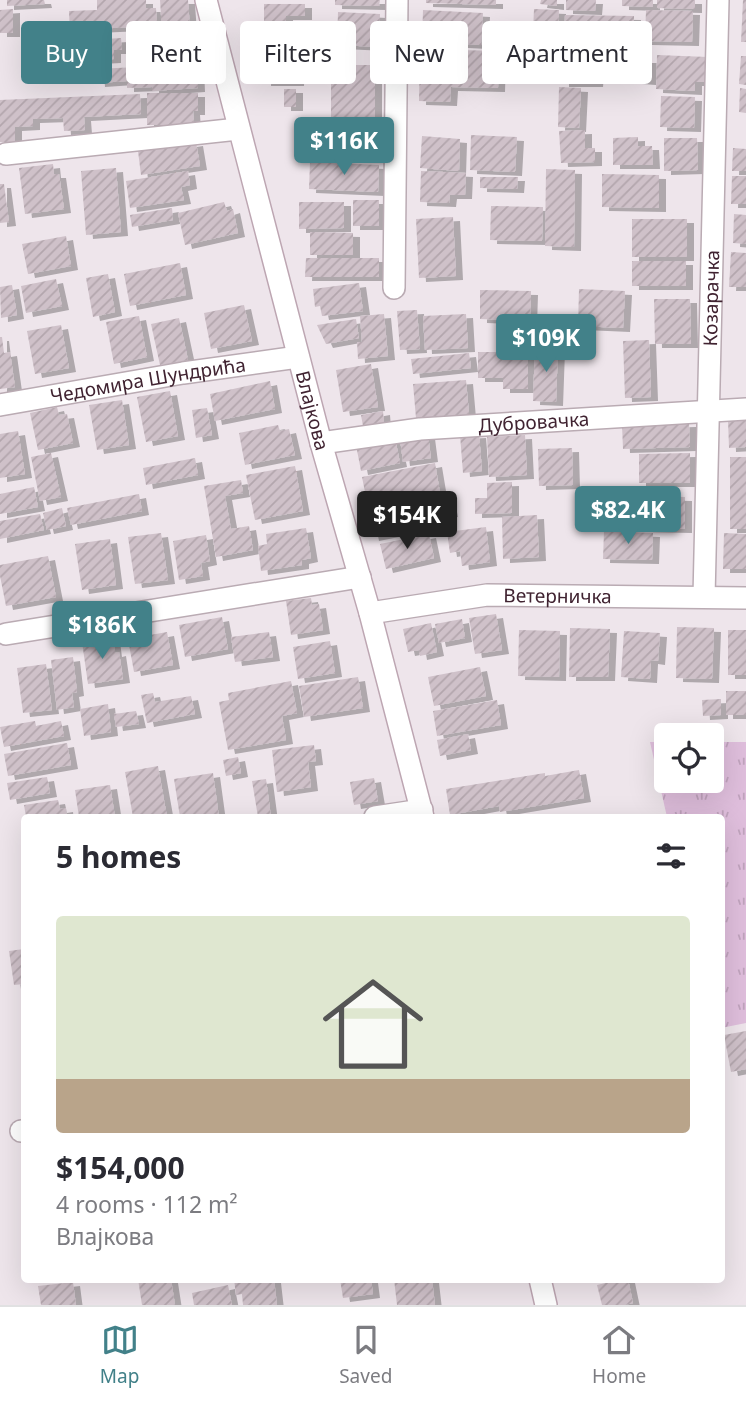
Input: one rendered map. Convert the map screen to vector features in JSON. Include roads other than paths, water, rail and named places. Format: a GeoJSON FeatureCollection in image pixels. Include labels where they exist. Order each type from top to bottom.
{"type":"FeatureCollection","features":[{"type":"Feature","properties":{"kind":"street","name":"Влајкова"},"geometry":{"type":"LineString","coordinates":[[206,0],[298,357],[370,612],[423,814]]}},
{"type":"Feature","properties":{"kind":"street"},"geometry":{"type":"LineString","coordinates":[[394,288],[397,0]]}},
{"type":"Feature","properties":{"kind":"street","name":"Козарачка"},"geometry":{"type":"LineString","coordinates":[[704,597],[718,0]]}},
{"type":"Feature","properties":{"kind":"street"},"geometry":{"type":"LineString","coordinates":[[6,154],[239,130]]}},
{"type":"Feature","properties":{"kind":"street","name":"Чедомира Шундрића"},"geometry":{"type":"LineString","coordinates":[[0,405],[183,373],[298,357]]}},
{"type":"Feature","properties":{"kind":"street","name":"Дубровачка"},"geometry":{"type":"LineString","coordinates":[[321,443],[420,429],[746,409]]}},
{"type":"Feature","properties":{"kind":"street"},"geometry":{"type":"LineString","coordinates":[[6,634],[360,577]]}},
{"type":"Feature","properties":{"kind":"street","name":"Ветерничка"},"geometry":{"type":"LineString","coordinates":[[370,612],[487,595],[746,598]]}},
{"type":"Feature","properties":{"kind":"street"},"geometry":{"type":"LineString","coordinates":[[541,1283],[546,1305]]}}]}
